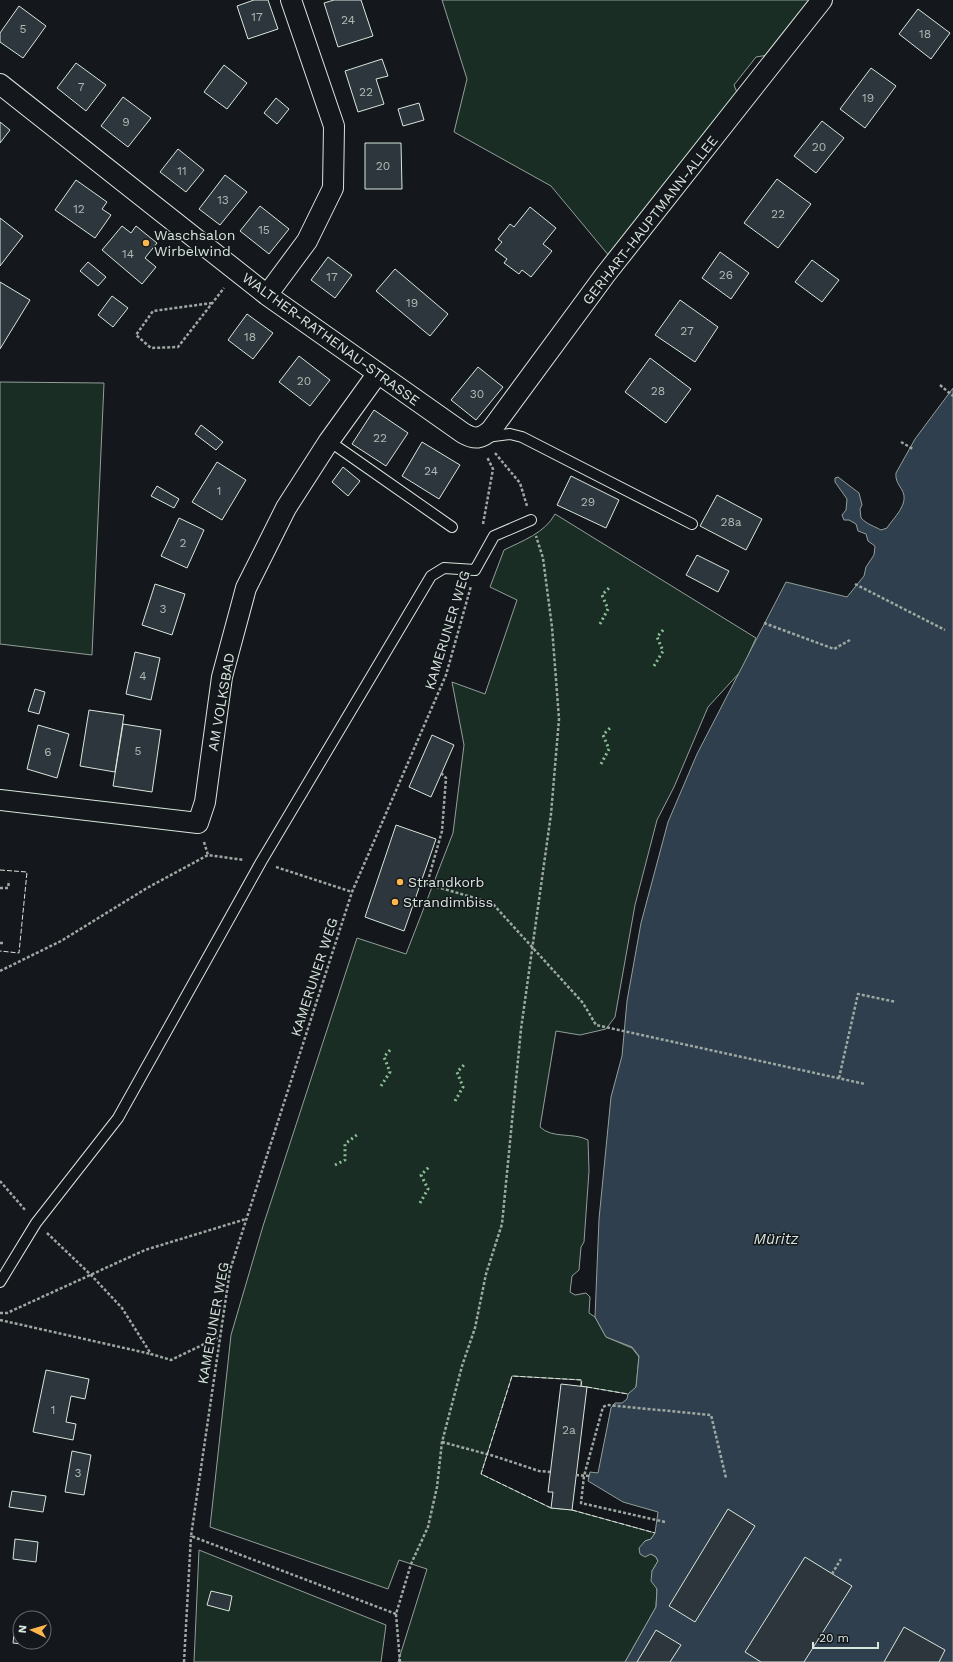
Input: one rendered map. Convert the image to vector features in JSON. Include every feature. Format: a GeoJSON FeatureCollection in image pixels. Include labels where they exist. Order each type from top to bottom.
{"type":"FeatureCollection","features":[{"type":"Feature","properties":{"kind":"street"},"geometry":{"type":"LineString","coordinates":[[267,296],[307,241],[333,188],[334,126],[291,0]]}},
{"type":"Feature","properties":{"kind":"street","name":"GERHART-HAUPTMANN-ALLEE"},"geometry":{"type":"LineString","coordinates":[[478,438],[484,436],[491,430],[605,275],[822,0]]}},
{"type":"Feature","properties":{"kind":"street","name":"WALTHER-RATHENAU-STRASSE"},"geometry":{"type":"LineString","coordinates":[[0,84],[267,296],[463,433],[472,438],[478,438]]}},
{"type":"Feature","properties":{"kind":"street","name":"AM VOLKSBAD"},"geometry":{"type":"LineString","coordinates":[[0,800],[198,823],[205,802],[222,677],[246,588],[286,508],[329,441],[378,373]]}},
{"type":"Feature","properties":{"kind":"lane"},"geometry":{"type":"LineString","coordinates":[[478,438],[510,434],[522,437],[692,524]]}},
{"type":"Feature","properties":{"kind":"lane"},"geometry":{"type":"LineString","coordinates":[[329,441],[452,527]]}},
{"type":"Feature","properties":{"kind":"lane"},"geometry":{"type":"LineString","coordinates":[[0,1282],[36,1223],[118,1118],[261,862],[431,576],[444,568],[475,570],[494,536],[531,520]]}},
{"type":"Feature","properties":{"kind":"path"},"geometry":{"type":"LineString","coordinates":[[212,303],[153,311],[136,335],[151,348],[178,347],[236,272]]}},
{"type":"Feature","properties":{"kind":"path"},"geometry":{"type":"LineString","coordinates":[[940,385],[953,396]]}},
{"type":"Feature","properties":{"kind":"path"},"geometry":{"type":"LineString","coordinates":[[400,1662],[396,1614],[411,1564],[428,1527],[437,1487],[442,1442],[462,1366],[475,1328],[486,1274],[502,1224],[521,1029],[551,814],[559,719],[552,627],[544,566],[531,520],[520,483],[500,456],[478,438]]}},
{"type":"Feature","properties":{"kind":"path"},"geometry":{"type":"LineString","coordinates":[[478,438],[492,469],[482,532]]}},
{"type":"Feature","properties":{"kind":"path"},"geometry":{"type":"LineString","coordinates":[[901,442],[913,449]]}},
{"type":"Feature","properties":{"kind":"path","name":"KAMERUNER WEG"},"geometry":{"type":"LineString","coordinates":[[184,1662],[191,1536],[230,1270],[352,892],[446,675],[475,570]]}},
{"type":"Feature","properties":{"kind":"path"},"geometry":{"type":"LineString","coordinates":[[854,584],[945,630]]}},
{"type":"Feature","properties":{"kind":"path"},"geometry":{"type":"LineString","coordinates":[[764,623],[834,649],[850,640]]}},
{"type":"Feature","properties":{"kind":"path"},"geometry":{"type":"LineString","coordinates":[[441,773],[446,778],[442,831],[427,884],[492,903],[583,1003],[596,1025],[865,1084]]}},
{"type":"Feature","properties":{"kind":"path"},"geometry":{"type":"LineString","coordinates":[[0,971],[62,941],[147,888],[208,855],[261,862],[352,892]]}},
{"type":"Feature","properties":{"kind":"path"},"geometry":{"type":"LineString","coordinates":[[0,888],[8,888],[9,881]]}},
{"type":"Feature","properties":{"kind":"path"},"geometry":{"type":"LineString","coordinates":[[0,943],[5,943]]}},
{"type":"Feature","properties":{"kind":"path"},"geometry":{"type":"LineString","coordinates":[[839,1078],[858,994],[896,1002]]}},
{"type":"Feature","properties":{"kind":"path"},"geometry":{"type":"LineString","coordinates":[[0,1181],[36,1223],[91,1275],[122,1308],[151,1354]]}},
{"type":"Feature","properties":{"kind":"path"},"geometry":{"type":"LineString","coordinates":[[0,1313],[7,1313],[145,1250],[246,1218]]}},
{"type":"Feature","properties":{"kind":"path"},"geometry":{"type":"LineString","coordinates":[[0,1320],[151,1354],[171,1360],[219,1337]]}},
{"type":"Feature","properties":{"kind":"path"},"geometry":{"type":"LineString","coordinates":[[665,1522],[581,1503],[584,1476],[603,1407],[607,1405],[711,1415],[726,1478]]}},
{"type":"Feature","properties":{"kind":"path"},"geometry":{"type":"LineString","coordinates":[[442,1442],[494,1456],[539,1471],[550,1472]]}},
{"type":"Feature","properties":{"kind":"path"},"geometry":{"type":"LineString","coordinates":[[576,1475],[589,1476]]}},
{"type":"Feature","properties":{"kind":"path"},"geometry":{"type":"LineString","coordinates":[[191,1536],[396,1614]]}},
{"type":"Feature","properties":{"kind":"path"},"geometry":{"type":"LineString","coordinates":[[832,1574],[841,1559]]}},
{"type":"Feature","properties":{"kind":"green space"},"geometry":{"type":"Polygon","coordinates":[[[442,0],[811,0],[768,55],[756,57],[734,85],[738,95],[610,257],[551,186],[454,132],[467,79],[442,0]]]}},
{"type":"Feature","properties":{"kind":"green space"},"geometry":{"type":"Polygon","coordinates":[[[0,382],[104,383],[92,655],[0,644],[0,382]]]}},
{"type":"Feature","properties":{"kind":"green space"},"geometry":{"type":"Polygon","coordinates":[[[555,514],[756,638],[741,671],[708,707],[674,787],[657,820],[635,905],[615,1017],[606,1029],[580,1035],[556,1031],[540,1127],[550,1133],[576,1136],[588,1140],[589,1171],[584,1242],[581,1247],[579,1270],[572,1276],[570,1292],[575,1295],[586,1293],[590,1297],[589,1313],[595,1317],[606,1337],[632,1348],[639,1357],[636,1388],[628,1394],[581,1386],[581,1380],[512,1376],[481,1474],[551,1508],[572,1510],[655,1533],[651,1539],[645,1541],[651,1554],[656,1557],[658,1561],[652,1571],[657,1589],[656,1607],[625,1662],[398,1662],[427,1569],[399,1560],[388,1589],[210,1527],[231,1335],[263,1226],[357,938],[406,954],[453,833],[464,745],[452,682],[485,694],[517,600],[490,587],[504,550],[525,540],[539,531],[551,521],[555,514]]]}},
{"type":"Feature","properties":{"kind":"green space"},"geometry":{"type":"Polygon","coordinates":[[[199,1550],[386,1625],[381,1662],[194,1662],[199,1550]]]}},
{"type":"Feature","properties":{"kind":"water","name":"Müritz"},"geometry":{"type":"Polygon","coordinates":[[[953,388],[953,1662],[625,1662],[656,1607],[657,1589],[651,1581],[652,1571],[658,1561],[656,1557],[651,1554],[645,1557],[640,1554],[639,1548],[645,1541],[651,1539],[655,1533],[658,1512],[623,1502],[588,1481],[590,1472],[598,1473],[611,1408],[615,1403],[622,1403],[627,1399],[628,1394],[636,1387],[639,1356],[632,1347],[606,1337],[595,1317],[599,1219],[611,1097],[622,1056],[627,1001],[641,923],[668,822],[697,754],[786,582],[847,597],[864,576],[866,567],[874,555],[875,546],[868,541],[866,534],[858,531],[856,524],[849,520],[844,520],[842,515],[846,510],[847,499],[835,482],[835,478],[838,477],[859,493],[862,505],[860,509],[861,518],[881,530],[887,528],[900,510],[904,500],[904,495],[897,480],[896,473],[915,439],[953,388]]]}},
{"type":"Feature","properties":{"kind":"building"},"geometry":{"type":"Polygon","coordinates":[[[254,0],[268,0],[278,29],[248,39],[237,6],[254,0]]]}},
{"type":"Feature","properties":{"kind":"building"},"geometry":{"type":"Polygon","coordinates":[[[334,0],[361,0],[373,36],[338,47],[324,3],[334,0]]]}},
{"type":"Feature","properties":{"kind":"building"},"geometry":{"type":"Polygon","coordinates":[[[19,6],[46,26],[23,58],[0,42],[0,33],[19,6]]]}},
{"type":"Feature","properties":{"kind":"building"},"geometry":{"type":"Polygon","coordinates":[[[918,9],[950,33],[931,59],[899,34],[918,9]]]}},
{"type":"Feature","properties":{"kind":"building"},"geometry":{"type":"Polygon","coordinates":[[[382,59],[388,76],[376,79],[384,104],[358,112],[345,71],[382,59]]]}},
{"type":"Feature","properties":{"kind":"building"},"geometry":{"type":"Polygon","coordinates":[[[76,63],[106,85],[86,111],[57,88],[76,63]]]}},
{"type":"Feature","properties":{"kind":"building"},"geometry":{"type":"Polygon","coordinates":[[[224,65],[247,83],[227,109],[204,92],[224,65]]]}},
{"type":"Feature","properties":{"kind":"building"},"geometry":{"type":"Polygon","coordinates":[[[871,68],[896,86],[865,128],[840,109],[871,68]]]}},
{"type":"Feature","properties":{"kind":"building"},"geometry":{"type":"Polygon","coordinates":[[[123,97],[151,118],[128,147],[101,126],[123,97]]]}},
{"type":"Feature","properties":{"kind":"building"},"geometry":{"type":"Polygon","coordinates":[[[276,98],[289,109],[277,124],[264,113],[276,98]]]}},
{"type":"Feature","properties":{"kind":"building"},"geometry":{"type":"Polygon","coordinates":[[[419,103],[424,120],[403,126],[398,109],[419,103]]]}},
{"type":"Feature","properties":{"kind":"building"},"geometry":{"type":"Polygon","coordinates":[[[822,121],[844,138],[816,173],[794,156],[822,121]]]}},
{"type":"Feature","properties":{"kind":"building"},"geometry":{"type":"Polygon","coordinates":[[[0,122],[10,130],[0,143],[0,122]]]}},
{"type":"Feature","properties":{"kind":"building"},"geometry":{"type":"Polygon","coordinates":[[[365,143],[401,143],[402,189],[365,189],[365,143]]]}},
{"type":"Feature","properties":{"kind":"building"},"geometry":{"type":"Polygon","coordinates":[[[178,149],[204,170],[186,192],[160,172],[178,149]]]}},
{"type":"Feature","properties":{"kind":"building"},"geometry":{"type":"Polygon","coordinates":[[[225,175],[247,192],[220,225],[199,209],[225,175]]]}},
{"type":"Feature","properties":{"kind":"building"},"geometry":{"type":"Polygon","coordinates":[[[777,179],[811,204],[778,248],[744,223],[777,179]]]}},
{"type":"Feature","properties":{"kind":"building"},"geometry":{"type":"Polygon","coordinates":[[[76,180],[107,202],[102,209],[111,215],[95,238],[55,210],[76,180]]]}},
{"type":"Feature","properties":{"kind":"building"},"geometry":{"type":"Polygon","coordinates":[[[260,206],[289,229],[269,254],[240,231],[260,206]]]}},
{"type":"Feature","properties":{"kind":"building"},"geometry":{"type":"Polygon","coordinates":[[[530,207],[556,228],[543,244],[552,251],[531,277],[522,270],[519,274],[504,263],[507,259],[495,250],[502,242],[498,239],[510,224],[514,227],[530,207]]]}},
{"type":"Feature","properties":{"kind":"building"},"geometry":{"type":"Polygon","coordinates":[[[0,218],[23,236],[0,266],[0,218]]]}},
{"type":"Feature","properties":{"kind":"building"},"geometry":{"type":"Polygon","coordinates":[[[122,226],[131,233],[136,226],[157,243],[145,258],[156,267],[142,284],[102,250],[122,226]]]}},
{"type":"Feature","properties":{"kind":"building"},"geometry":{"type":"Polygon","coordinates":[[[720,252],[749,273],[731,299],[702,278],[720,252]]]}},
{"type":"Feature","properties":{"kind":"building"},"geometry":{"type":"Polygon","coordinates":[[[328,257],[352,275],[335,298],[311,280],[328,257]]]}},
{"type":"Feature","properties":{"kind":"building"},"geometry":{"type":"Polygon","coordinates":[[[812,260],[839,280],[822,302],[795,282],[812,260]]]}},
{"type":"Feature","properties":{"kind":"building"},"geometry":{"type":"Polygon","coordinates":[[[88,262],[106,277],[98,286],[80,271],[88,262]]]}},
{"type":"Feature","properties":{"kind":"building"},"geometry":{"type":"Polygon","coordinates":[[[395,269],[448,314],[430,336],[376,291],[395,269]]]}},
{"type":"Feature","properties":{"kind":"building"},"geometry":{"type":"Polygon","coordinates":[[[0,282],[30,300],[0,349],[0,282]]]}},
{"type":"Feature","properties":{"kind":"building"},"geometry":{"type":"Polygon","coordinates":[[[112,296],[128,308],[113,327],[98,315],[112,296]]]}},
{"type":"Feature","properties":{"kind":"building"},"geometry":{"type":"Polygon","coordinates":[[[680,300],[718,327],[695,362],[655,335],[680,300]]]}},
{"type":"Feature","properties":{"kind":"building"},"geometry":{"type":"Polygon","coordinates":[[[247,314],[273,333],[253,359],[228,340],[247,314]]]}},
{"type":"Feature","properties":{"kind":"building"},"geometry":{"type":"Polygon","coordinates":[[[299,356],[330,380],[310,406],[279,382],[299,356]]]}},
{"type":"Feature","properties":{"kind":"building"},"geometry":{"type":"Polygon","coordinates":[[[650,358],[691,389],[666,423],[625,392],[650,358]]]}},
{"type":"Feature","properties":{"kind":"building"},"geometry":{"type":"Polygon","coordinates":[[[478,367],[503,387],[476,420],[451,400],[478,367]]]}},
{"type":"Feature","properties":{"kind":"building"},"geometry":{"type":"Polygon","coordinates":[[[374,410],[408,433],[386,466],[352,444],[374,410]]]}},
{"type":"Feature","properties":{"kind":"building"},"geometry":{"type":"Polygon","coordinates":[[[201,425],[223,442],[216,450],[195,434],[201,425]]]}},
{"type":"Feature","properties":{"kind":"building"},"geometry":{"type":"Polygon","coordinates":[[[422,442],[460,465],[439,499],[402,476],[422,442]]]}},
{"type":"Feature","properties":{"kind":"building"},"geometry":{"type":"Polygon","coordinates":[[[217,462],[246,480],[222,520],[192,502],[217,462]]]}},
{"type":"Feature","properties":{"kind":"building"},"geometry":{"type":"Polygon","coordinates":[[[343,467],[360,481],[348,496],[332,482],[343,467]]]}},
{"type":"Feature","properties":{"kind":"building"},"geometry":{"type":"Polygon","coordinates":[[[571,476],[619,500],[606,528],[557,505],[571,476]]]}},
{"type":"Feature","properties":{"kind":"building"},"geometry":{"type":"Polygon","coordinates":[[[157,486],[179,499],[174,508],[151,496],[157,486]]]}},
{"type":"Feature","properties":{"kind":"building"},"geometry":{"type":"Polygon","coordinates":[[[717,495],[762,519],[746,550],[700,526],[717,495]]]}},
{"type":"Feature","properties":{"kind":"building"},"geometry":{"type":"Polygon","coordinates":[[[179,518],[204,530],[187,568],[161,556],[179,518]]]}},
{"type":"Feature","properties":{"kind":"building"},"geometry":{"type":"Polygon","coordinates":[[[697,555],[729,571],[718,592],[686,575],[697,555]]]}},
{"type":"Feature","properties":{"kind":"building"},"geometry":{"type":"Polygon","coordinates":[[[155,584],[185,594],[172,635],[142,625],[155,584]]]}},
{"type":"Feature","properties":{"kind":"building"},"geometry":{"type":"Polygon","coordinates":[[[135,652],[160,658],[151,700],[126,694],[135,652]]]}},
{"type":"Feature","properties":{"kind":"building"},"geometry":{"type":"Polygon","coordinates":[[[35,689],[45,692],[39,714],[28,711],[35,689]]]}},
{"type":"Feature","properties":{"kind":"building"},"geometry":{"type":"Polygon","coordinates":[[[89,710],[124,715],[115,772],[80,766],[89,710]]]}},
{"type":"Feature","properties":{"kind":"building"},"geometry":{"type":"Polygon","coordinates":[[[123,724],[161,730],[152,792],[113,786],[123,724]]]}},
{"type":"Feature","properties":{"kind":"building"},"geometry":{"type":"Polygon","coordinates":[[[38,725],[69,734],[57,778],[27,769],[38,725]]]}},
{"type":"Feature","properties":{"kind":"building"},"geometry":{"type":"Polygon","coordinates":[[[432,735],[454,745],[431,797],[409,787],[432,735]]]}},
{"type":"Feature","properties":{"kind":"building"},"geometry":{"type":"Polygon","coordinates":[[[396,825],[436,839],[404,931],[365,917],[396,825]]]}},
{"type":"Feature","properties":{"kind":"building"},"geometry":{"type":"Polygon","coordinates":[[[46,1370],[89,1379],[85,1399],[71,1396],[66,1422],[76,1424],[73,1440],[33,1432],[46,1370]]]}},
{"type":"Feature","properties":{"kind":"building"},"geometry":{"type":"Polygon","coordinates":[[[561,1384],[587,1387],[572,1510],[551,1508],[553,1492],[548,1492],[561,1384]]]}},
{"type":"Feature","properties":{"kind":"building"},"geometry":{"type":"Polygon","coordinates":[[[72,1451],[91,1455],[84,1495],[65,1492],[72,1451]]]}},
{"type":"Feature","properties":{"kind":"building"},"geometry":{"type":"Polygon","coordinates":[[[12,1491],[46,1496],[43,1512],[9,1507],[12,1491]]]}},
{"type":"Feature","properties":{"kind":"building"},"geometry":{"type":"Polygon","coordinates":[[[728,1509],[755,1526],[695,1622],[669,1606],[728,1509]]]}},
{"type":"Feature","properties":{"kind":"building"},"geometry":{"type":"Polygon","coordinates":[[[15,1539],[38,1542],[36,1562],[13,1559],[15,1539]]]}},
{"type":"Feature","properties":{"kind":"building"},"geometry":{"type":"Polygon","coordinates":[[[805,1557],[852,1586],[804,1662],[761,1662],[745,1652],[805,1557]]]}},
{"type":"Feature","properties":{"kind":"building"},"geometry":{"type":"Polygon","coordinates":[[[211,1591],[232,1596],[229,1611],[207,1605],[211,1591]]]}},
{"type":"Feature","properties":{"kind":"building"},"geometry":{"type":"Polygon","coordinates":[[[904,1627],[945,1650],[939,1662],[884,1662],[904,1627]]]}},
{"type":"Feature","properties":{"kind":"building"},"geometry":{"type":"Polygon","coordinates":[[[656,1630],[681,1645],[670,1662],[637,1662],[656,1630]]]}},
{"type":"Feature","properties":{"kind":"hedge"},"geometry":{"type":"LineString","coordinates":[[600,624],[608,609],[602,595],[610,587]]}},
{"type":"Feature","properties":{"kind":"hedge"},"geometry":{"type":"LineString","coordinates":[[654,666],[663,651],[657,637],[664,629]]}},
{"type":"Feature","properties":{"kind":"hedge"},"geometry":{"type":"LineString","coordinates":[[601,764],[609,749],[603,735],[611,727]]}},
{"type":"Feature","properties":{"kind":"hedge"},"geometry":{"type":"LineString","coordinates":[[381,1086],[390,1072],[384,1057],[391,1049]]}},
{"type":"Feature","properties":{"kind":"hedge"},"geometry":{"type":"LineString","coordinates":[[455,1101],[463,1087],[457,1072],[465,1064]]}},
{"type":"Feature","properties":{"kind":"hedge"},"geometry":{"type":"LineString","coordinates":[[335,1165],[345,1160],[345,1144],[358,1134]]}},
{"type":"Feature","properties":{"kind":"hedge"},"geometry":{"type":"LineString","coordinates":[[420,1203],[428,1189],[421,1175],[429,1167]]}},
{"type":"Feature","properties":{"kind":"fence"},"geometry":{"type":"LineString","coordinates":[[0,870],[27,872],[19,953],[0,951]]}},
{"type":"Feature","properties":{"kind":"fence"},"geometry":{"type":"LineString","coordinates":[[551,1508],[481,1474],[512,1376],[582,1380],[581,1386]]}},
{"type":"Feature","properties":{"kind":"fence"},"geometry":{"type":"LineString","coordinates":[[587,1387],[628,1394]]}},
{"type":"Feature","properties":{"kind":"fence"},"geometry":{"type":"LineString","coordinates":[[572,1510],[655,1533]]}},
{"type":"Feature","properties":{"kind":"place","name":"Waschsalon Wirbelwind"},"geometry":{"type":"Point","coordinates":[146,243]}},
{"type":"Feature","properties":{"kind":"place","name":"Strandkorb"},"geometry":{"type":"Point","coordinates":[400,882]}},
{"type":"Feature","properties":{"kind":"place","name":"Strandimbiss"},"geometry":{"type":"Point","coordinates":[395,902]}}]}
